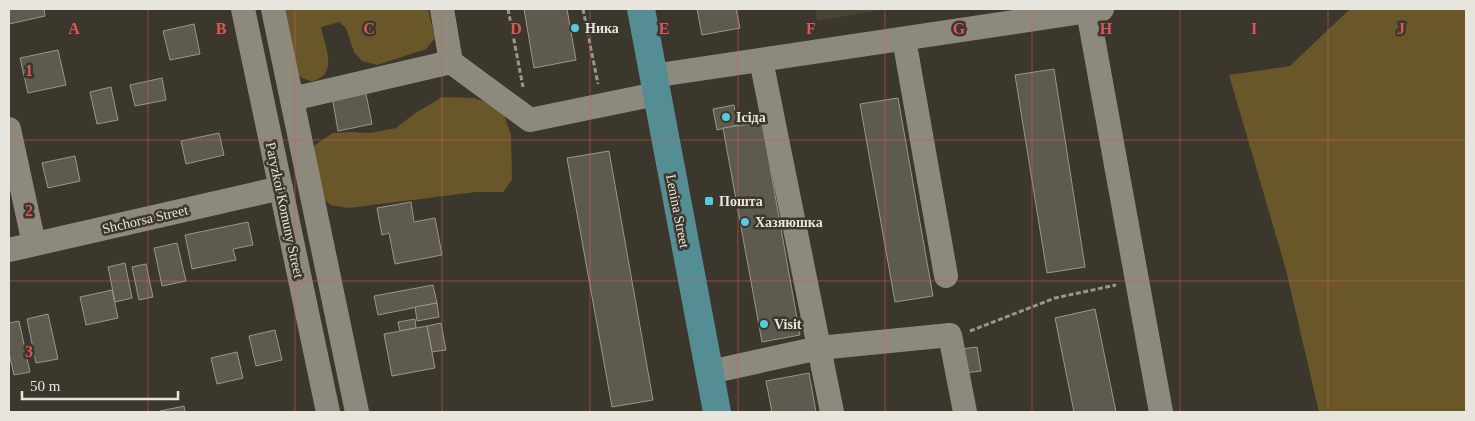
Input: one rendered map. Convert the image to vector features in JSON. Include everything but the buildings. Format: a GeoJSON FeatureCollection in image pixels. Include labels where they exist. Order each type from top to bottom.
{"type":"FeatureCollection","features":[{"type":"Feature","properties":{"kind":"main road","name":"Lenina Street"},"geometry":{"type":"LineString","coordinates":[[640,9],[717,412]]}},
{"type":"Feature","properties":{"kind":"street","name":"Paryzkoi Komuny Street"},"geometry":{"type":"LineString","coordinates":[[243,9],[328,412]]}},
{"type":"Feature","properties":{"kind":"street","name":"Paryzkoi Komuny Street"},"geometry":{"type":"LineString","coordinates":[[273,9],[357,412]]}},
{"type":"Feature","properties":{"kind":"street"},"geometry":{"type":"LineString","coordinates":[[442,9],[451,62],[530,120],[602,104],[654,85],[761,60],[1095,10],[1137,281],[1161,412]]}},
{"type":"Feature","properties":{"kind":"street"},"geometry":{"type":"LineString","coordinates":[[904,39],[946,276]]}},
{"type":"Feature","properties":{"kind":"street"},"geometry":{"type":"LineString","coordinates":[[761,60],[832,412]]}},
{"type":"Feature","properties":{"kind":"street"},"geometry":{"type":"LineString","coordinates":[[292,99],[451,62]]}},
{"type":"Feature","properties":{"kind":"street"},"geometry":{"type":"LineString","coordinates":[[9,129],[34,244]]}},
{"type":"Feature","properties":{"kind":"street","name":"Shchorsa Street"},"geometry":{"type":"LineString","coordinates":[[9,250],[281,188]]}},
{"type":"Feature","properties":{"kind":"street"},"geometry":{"type":"LineString","coordinates":[[710,372],[819,348],[950,334],[965,412]]}},
{"type":"Feature","properties":{"kind":"path"},"geometry":{"type":"LineString","coordinates":[[508,9],[530,120]]}},
{"type":"Feature","properties":{"kind":"path"},"geometry":{"type":"LineString","coordinates":[[584,9],[602,104]]}},
{"type":"Feature","properties":{"kind":"path"},"geometry":{"type":"LineString","coordinates":[[950,334],[963,334],[1055,298],[1137,281]]}},
{"type":"Feature","properties":{"kind":"shaded area"},"geometry":{"type":"Polygon","coordinates":[[[284,9],[428,9],[435,38],[426,49],[377,65],[362,61],[354,52],[346,28],[339,22],[321,27],[328,54],[328,68],[320,78],[310,81],[299,76],[284,9]]]}},
{"type":"Feature","properties":{"kind":"shaded area"},"geometry":{"type":"Polygon","coordinates":[[[815,9],[887,9],[817,21],[815,9]]]}},
{"type":"Feature","properties":{"kind":"shaded area"},"geometry":{"type":"Polygon","coordinates":[[[1350,9],[1466,9],[1466,412],[1319,412],[1286,270],[1229,75],[1290,66],[1350,9]]]}},
{"type":"Feature","properties":{"kind":"shaded area"},"geometry":{"type":"Polygon","coordinates":[[[442,97],[473,98],[501,106],[511,135],[512,180],[503,192],[476,192],[348,208],[331,205],[317,194],[309,159],[315,145],[333,133],[370,133],[396,128],[414,114],[442,97]]]}},
{"type":"Feature","properties":{"kind":"place","name":"Ника"},"geometry":{"type":"Point","coordinates":[575,28]}},
{"type":"Feature","properties":{"kind":"place","name":"Ісіда"},"geometry":{"type":"Point","coordinates":[726,117]}},
{"type":"Feature","properties":{"kind":"place","name":"Пошта"},"geometry":{"type":"Point","coordinates":[709,201]}},
{"type":"Feature","properties":{"kind":"place","name":"Хазяюшка"},"geometry":{"type":"Point","coordinates":[745,222]}},
{"type":"Feature","properties":{"kind":"place","name":"Visit"},"geometry":{"type":"Point","coordinates":[764,324]}}]}
